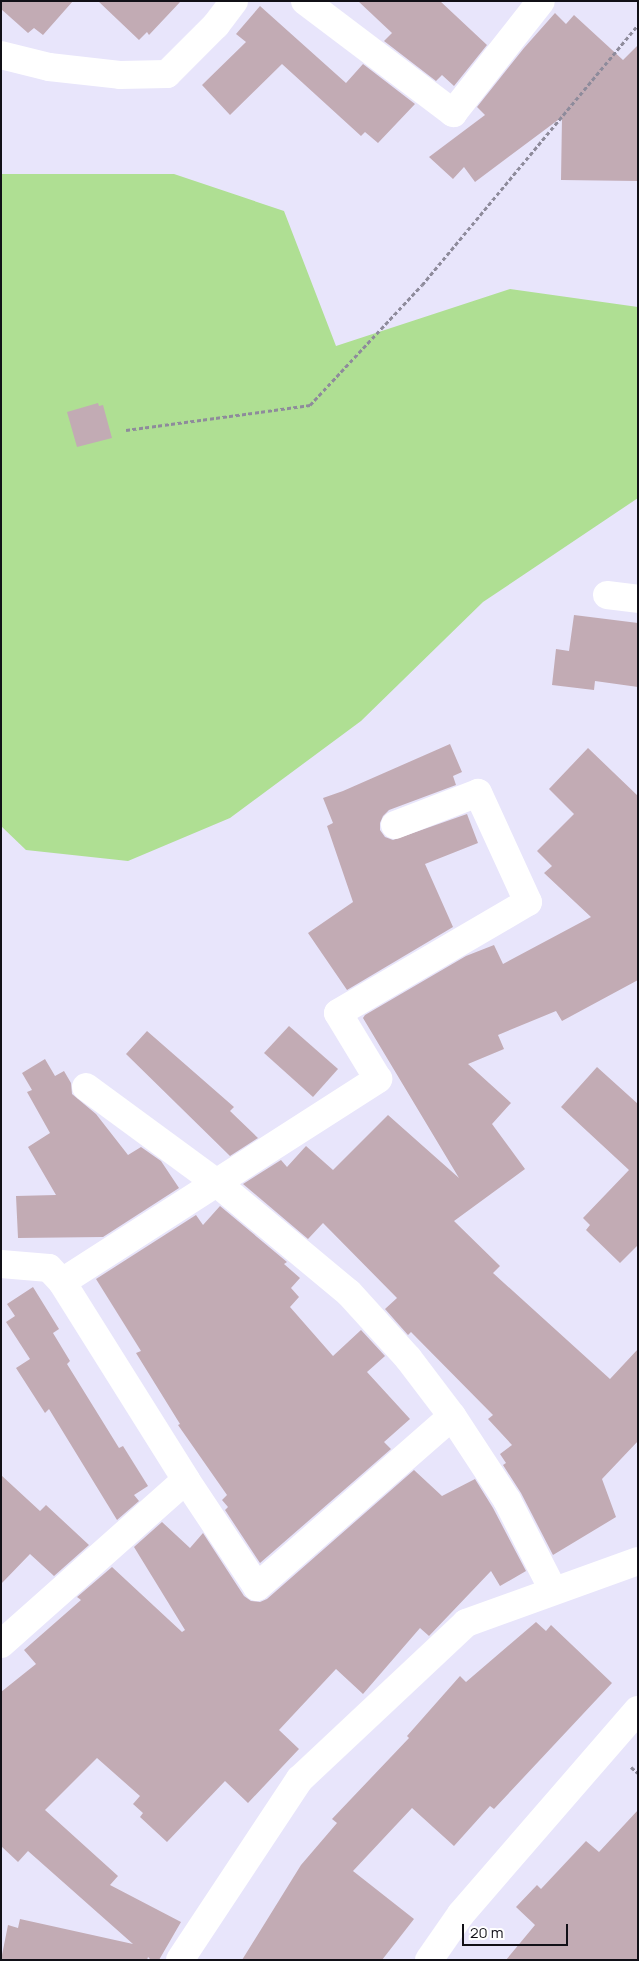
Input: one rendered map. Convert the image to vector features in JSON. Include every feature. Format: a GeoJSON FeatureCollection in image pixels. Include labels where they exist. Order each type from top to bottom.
{"type":"FeatureCollection","features":[{"type":"Feature","properties":{"kind":"street"},"geometry":{"type":"LineString","coordinates":[[1,55],[49,67],[120,75],[167,74],[216,25],[234,1]]}},
{"type":"Feature","properties":{"kind":"street"},"geometry":{"type":"LineString","coordinates":[[305,1],[454,113],[540,1]]}},
{"type":"Feature","properties":{"kind":"street"},"geometry":{"type":"LineString","coordinates":[[607,595],[638,599]]}},
{"type":"Feature","properties":{"kind":"street"},"geometry":{"type":"LineString","coordinates":[[62,1282],[218,1184],[378,1079],[338,1013],[528,902],[478,793],[395,825]]}},
{"type":"Feature","properties":{"kind":"street"},"geometry":{"type":"LineString","coordinates":[[86,1087],[218,1184],[349,1293],[408,1358],[452,1416],[507,1500],[553,1590]]}},
{"type":"Feature","properties":{"kind":"street"},"geometry":{"type":"LineString","coordinates":[[1,1264],[49,1268],[62,1282],[186,1480],[258,1587],[452,1416]]}},
{"type":"Feature","properties":{"kind":"street"},"geometry":{"type":"LineString","coordinates":[[1,1644],[186,1480]]}},
{"type":"Feature","properties":{"kind":"street"},"geometry":{"type":"LineString","coordinates":[[180,1960],[300,1779],[466,1623],[553,1590],[638,1561]]}},
{"type":"Feature","properties":{"kind":"street"},"geometry":{"type":"LineString","coordinates":[[429,1960],[461,1914],[638,1710]]}},
{"type":"Feature","properties":{"kind":"path"},"geometry":{"type":"LineString","coordinates":[[126,430],[310,405],[422,285],[638,25]]}},
{"type":"Feature","properties":{"kind":"green space"},"geometry":{"type":"Polygon","coordinates":[[[1,174],[174,174],[284,211],[336,346],[510,289],[638,307],[638,498],[483,602],[361,721],[230,818],[128,861],[26,850],[1,826],[1,174]]]}},
{"type":"Feature","properties":{"kind":"building"},"geometry":{"type":"Polygon","coordinates":[[[1,1],[73,1],[43,35],[34,28],[28,33],[1,9],[1,1]]]}},
{"type":"Feature","properties":{"kind":"building"},"geometry":{"type":"Polygon","coordinates":[[[98,1],[181,1],[149,35],[147,32],[139,40],[98,1]]]}},
{"type":"Feature","properties":{"kind":"building"},"geometry":{"type":"Polygon","coordinates":[[[358,1],[440,1],[487,45],[454,86],[442,75],[436,81],[384,41],[392,33],[358,1]]]}},
{"type":"Feature","properties":{"kind":"building"},"geometry":{"type":"Polygon","coordinates":[[[260,6],[346,83],[363,64],[415,104],[378,143],[365,132],[361,136],[282,64],[230,115],[202,85],[246,42],[236,34],[260,6]]]}},
{"type":"Feature","properties":{"kind":"building"},"geometry":{"type":"Polygon","coordinates":[[[555,13],[566,24],[574,15],[623,60],[638,45],[638,181],[561,180],[562,117],[475,182],[464,167],[453,179],[429,157],[485,115],[477,107],[524,48],[555,13]]]}},
{"type":"Feature","properties":{"kind":"building"},"geometry":{"type":"Polygon","coordinates":[[[98,403],[99,406],[103,405],[112,438],[77,447],[67,412],[98,403]]]}},
{"type":"Feature","properties":{"kind":"building"},"geometry":{"type":"Polygon","coordinates":[[[574,615],[638,623],[638,687],[595,681],[594,690],[552,685],[556,649],[569,651],[574,615]]]}},
{"type":"Feature","properties":{"kind":"building"},"geometry":{"type":"Polygon","coordinates":[[[450,744],[462,772],[453,776],[456,785],[389,810],[383,816],[380,830],[385,837],[393,840],[467,814],[478,843],[425,864],[453,927],[347,990],[308,933],[353,902],[327,826],[333,823],[323,798],[450,744]]]}},
{"type":"Feature","properties":{"kind":"building"},"geometry":{"type":"Polygon","coordinates":[[[588,748],[638,796],[638,980],[562,1021],[556,1011],[498,1035],[504,1049],[468,1064],[511,1103],[492,1124],[525,1169],[454,1221],[500,1266],[493,1273],[610,1379],[638,1349],[638,1441],[602,1479],[616,1517],[553,1555],[521,1493],[503,1465],[506,1463],[500,1454],[512,1445],[488,1419],[493,1415],[411,1332],[408,1335],[385,1309],[397,1298],[323,1223],[308,1239],[243,1184],[281,1160],[287,1167],[306,1146],[333,1170],[388,1115],[459,1178],[363,1018],[365,1015],[466,956],[494,945],[503,964],[591,917],[544,873],[552,866],[537,851],[574,814],[549,789],[588,748]]]}},
{"type":"Feature","properties":{"kind":"building"},"geometry":{"type":"Polygon","coordinates":[[[289,1026],[338,1069],[313,1097],[264,1053],[289,1026]]]}},
{"type":"Feature","properties":{"kind":"building"},"geometry":{"type":"Polygon","coordinates":[[[147,1031],[234,1107],[230,1111],[258,1138],[230,1156],[126,1054],[147,1031]]]}},
{"type":"Feature","properties":{"kind":"building"},"geometry":{"type":"Polygon","coordinates":[[[45,1059],[55,1076],[64,1071],[71,1083],[72,1094],[96,1114],[128,1155],[141,1147],[161,1161],[179,1188],[103,1237],[18,1238],[16,1196],[56,1195],[28,1147],[50,1133],[27,1092],[32,1090],[22,1073],[45,1059]]]}},
{"type":"Feature","properties":{"kind":"building"},"geometry":{"type":"Polygon","coordinates":[[[597,1067],[638,1104],[638,1245],[620,1263],[586,1230],[590,1225],[583,1218],[629,1170],[561,1107],[597,1067]]]}},
{"type":"Feature","properties":{"kind":"building"},"geometry":{"type":"Polygon","coordinates":[[[220,1206],[287,1262],[284,1264],[300,1278],[291,1288],[299,1297],[290,1307],[333,1356],[361,1330],[385,1356],[367,1372],[410,1419],[384,1442],[391,1449],[260,1563],[225,1510],[228,1507],[222,1500],[227,1495],[178,1425],[180,1424],[136,1353],[141,1351],[96,1279],[196,1215],[203,1225],[220,1206]]]}},
{"type":"Feature","properties":{"kind":"building"},"geometry":{"type":"Polygon","coordinates":[[[33,1287],[59,1329],[53,1333],[70,1361],[67,1364],[119,1448],[123,1446],[148,1486],[134,1495],[139,1501],[117,1520],[49,1409],[45,1413],[16,1368],[30,1359],[6,1322],[15,1316],[7,1304],[33,1287]]]}},
{"type":"Feature","properties":{"kind":"building"},"geometry":{"type":"Polygon","coordinates":[[[414,1470],[442,1496],[475,1479],[493,1508],[526,1571],[500,1586],[491,1571],[429,1636],[420,1628],[363,1694],[336,1669],[279,1730],[299,1749],[248,1803],[225,1781],[167,1842],[140,1817],[143,1813],[133,1804],[140,1796],[97,1758],[45,1810],[118,1876],[110,1885],[181,1922],[159,1960],[151,1960],[148,1957],[147,1960],[1,1960],[8,1925],[18,1928],[20,1919],[133,1944],[28,1851],[18,1862],[1,1846],[1,1692],[36,1664],[24,1650],[81,1600],[77,1597],[112,1567],[182,1632],[185,1630],[134,1547],[162,1522],[190,1548],[203,1533],[244,1596],[251,1601],[260,1602],[267,1599],[414,1470]]]}},
{"type":"Feature","properties":{"kind":"building"},"geometry":{"type":"Polygon","coordinates":[[[1,1475],[40,1511],[46,1505],[89,1545],[54,1576],[30,1554],[1,1584],[1,1475]]]}},
{"type":"Feature","properties":{"kind":"building"},"geometry":{"type":"Polygon","coordinates":[[[536,1622],[546,1631],[551,1625],[612,1683],[494,1809],[490,1806],[454,1846],[412,1808],[353,1871],[414,1919],[382,1960],[242,1960],[301,1865],[337,1823],[332,1819],[409,1738],[407,1736],[460,1676],[466,1682],[536,1622]]]}},
{"type":"Feature","properties":{"kind":"building"},"geometry":{"type":"Polygon","coordinates":[[[638,1810],[638,1960],[506,1960],[535,1925],[516,1907],[537,1885],[541,1889],[586,1841],[599,1852],[638,1810]]]}}]}
